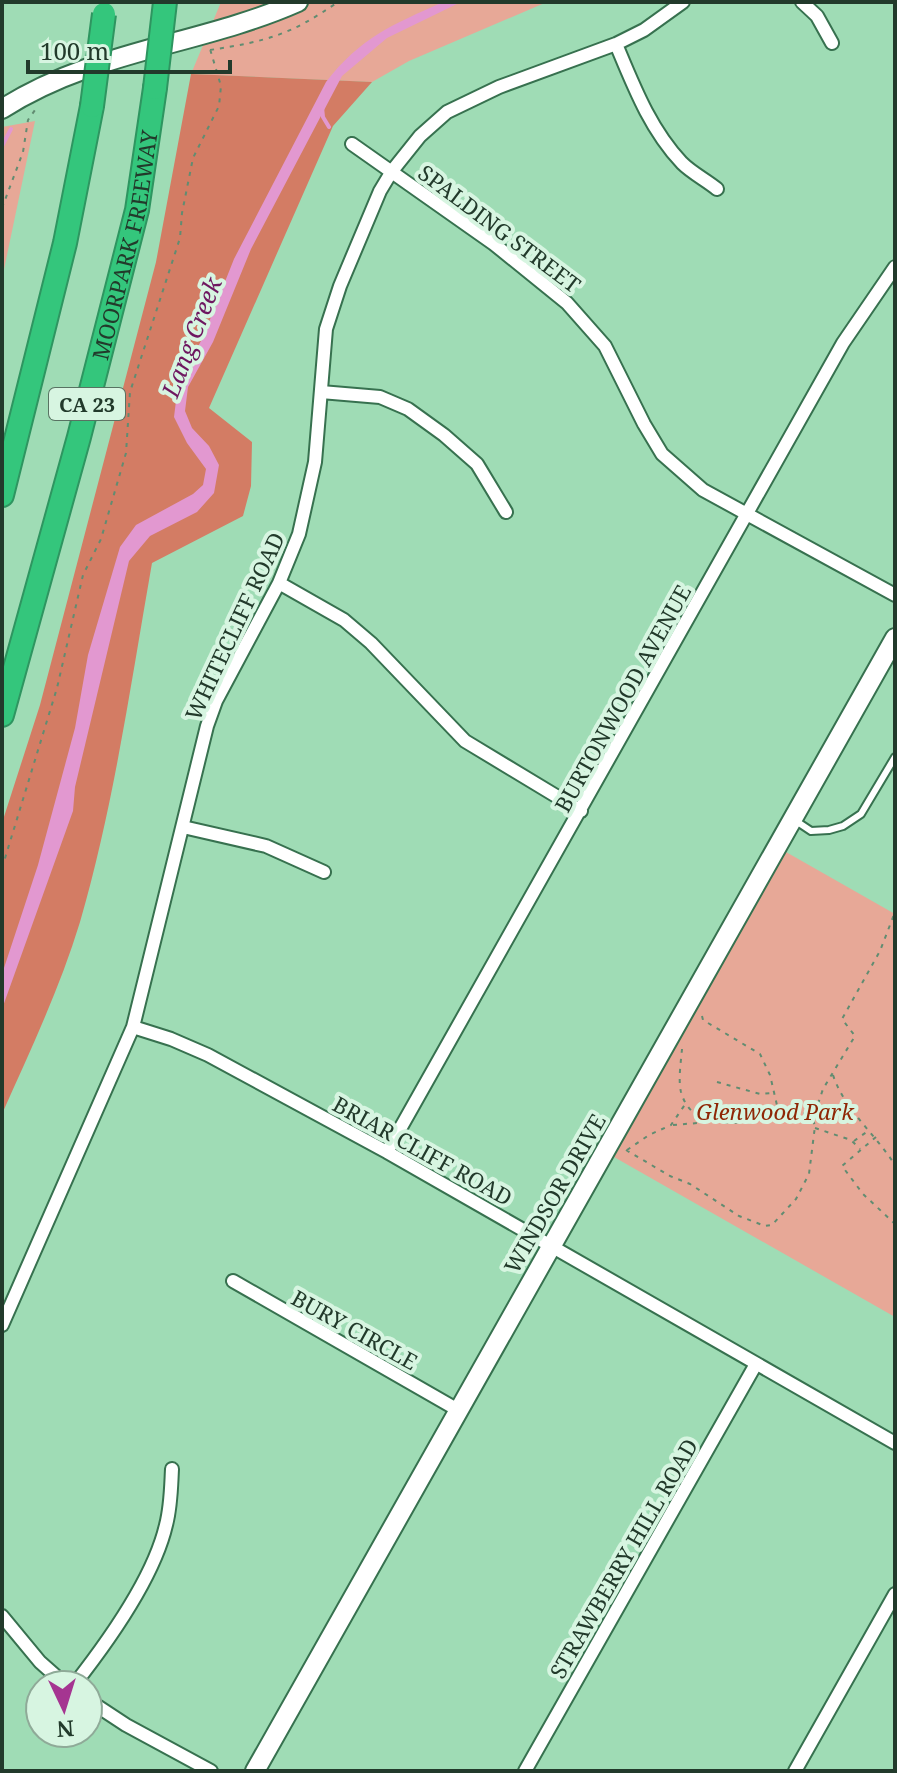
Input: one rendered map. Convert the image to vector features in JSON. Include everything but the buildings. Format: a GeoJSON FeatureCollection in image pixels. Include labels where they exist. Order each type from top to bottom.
{"type":"FeatureCollection","features":[{"type":"Feature","properties":{"kind":"highway","name":"MOORPARK FREEWAY"},"geometry":{"type":"LineString","coordinates":[[2,715],[79,437],[137,210],[165,2]]}},
{"type":"Feature","properties":{"kind":"highway","name":"CA 23"},"geometry":{"type":"LineString","coordinates":[[2,495],[65,243],[92,106],[104,8]]}},
{"type":"Feature","properties":{"kind":"street"},"geometry":{"type":"LineString","coordinates":[[2,109],[44,84],[80,69],[298,2]]}},
{"type":"Feature","properties":{"kind":"street","name":"WHITECLIFF ROAD"},"geometry":{"type":"LineString","coordinates":[[2,1325],[133,1027],[200,751],[216,701],[279,583],[299,534],[315,462],[326,329],[332,306],[380,191],[420,136],[447,112],[511,82],[616,44],[644,30],[683,2]]}},
{"type":"Feature","properties":{"kind":"street"},"geometry":{"type":"LineString","coordinates":[[802,2],[817,16],[832,43]]}},
{"type":"Feature","properties":{"kind":"street"},"geometry":{"type":"LineString","coordinates":[[616,44],[642,107],[665,142],[684,165],[717,189]]}},
{"type":"Feature","properties":{"kind":"street","name":"SPALDING STREET"},"geometry":{"type":"LineString","coordinates":[[352,144],[494,244],[567,303],[605,346],[662,454],[703,490],[895,595]]}},
{"type":"Feature","properties":{"kind":"street","name":"BURTONWOOD AVENUE"},"geometry":{"type":"LineString","coordinates":[[387,1152],[843,343],[895,267]]}},
{"type":"Feature","properties":{"kind":"street"},"geometry":{"type":"LineString","coordinates":[[321,392],[380,397],[408,409],[477,464],[506,512]]}},
{"type":"Feature","properties":{"kind":"street"},"geometry":{"type":"LineString","coordinates":[[279,583],[314,601],[371,643],[465,741],[581,811]]}},
{"type":"Feature","properties":{"kind":"street","name":"WINDSOR DRIVE"},"geometry":{"type":"LineString","coordinates":[[255,1771],[793,819],[893,648]]}},
{"type":"Feature","properties":{"kind":"street"},"geometry":{"type":"LineString","coordinates":[[183,827],[266,846],[324,872]]}},
{"type":"Feature","properties":{"kind":"street","name":"BRIAR CLIFF ROAD"},"geometry":{"type":"LineString","coordinates":[[133,1027],[208,1055],[387,1152],[895,1443]]}},
{"type":"Feature","properties":{"kind":"street","name":"BURY CIRCLE"},"geometry":{"type":"LineString","coordinates":[[233,1281],[458,1410]]}},
{"type":"Feature","properties":{"kind":"street","name":"STRAWBERRY HILL ROAD"},"geometry":{"type":"LineString","coordinates":[[525,1771],[756,1364]]}},
{"type":"Feature","properties":{"kind":"street"},"geometry":{"type":"LineString","coordinates":[[87,1669],[108,1642],[157,1552],[171,1501],[172,1469]]}},
{"type":"Feature","properties":{"kind":"street"},"geometry":{"type":"LineString","coordinates":[[795,1771],[895,1594]]}},
{"type":"Feature","properties":{"kind":"street"},"geometry":{"type":"LineString","coordinates":[[2,1616],[48,1669]]}},
{"type":"Feature","properties":{"kind":"street"},"geometry":{"type":"LineString","coordinates":[[104,1711],[211,1771]]}},
{"type":"Feature","properties":{"kind":"lane"},"geometry":{"type":"LineString","coordinates":[[793,819],[811,831],[843,826],[861,814],[895,757]]}},
{"type":"Feature","properties":{"kind":"path"},"geometry":{"type":"LineString","coordinates":[[2,868],[57,688],[83,575],[101,539],[126,453],[130,392],[180,238],[193,158],[219,106],[221,86],[208,32]]}},
{"type":"Feature","properties":{"kind":"path"},"geometry":{"type":"LineString","coordinates":[[618,1153],[671,1125],[760,1121],[779,1115],[811,1113],[855,1036],[842,1019],[880,951],[895,912]]}},
{"type":"Feature","properties":{"kind":"path"},"geometry":{"type":"LineString","coordinates":[[702,1014],[703,1020],[760,1054],[779,1115]]}},
{"type":"Feature","properties":{"kind":"path"},"geometry":{"type":"LineString","coordinates":[[682,1051],[680,1087],[686,1103],[711,1122]]}},
{"type":"Feature","properties":{"kind":"path"},"geometry":{"type":"LineString","coordinates":[[832,1073],[842,1096],[895,1165]]}},
{"type":"Feature","properties":{"kind":"path"},"geometry":{"type":"LineString","coordinates":[[717,1082],[760,1094],[774,1093]]}},
{"type":"Feature","properties":{"kind":"path"},"geometry":{"type":"LineString","coordinates":[[671,1125],[686,1103]]}},
{"type":"Feature","properties":{"kind":"path"},"geometry":{"type":"LineString","coordinates":[[626,1150],[690,1184],[739,1216],[765,1226],[776,1222],[804,1186],[812,1156],[814,1128],[811,1113]]}},
{"type":"Feature","properties":{"kind":"path"},"geometry":{"type":"LineString","coordinates":[[814,1128],[853,1142],[861,1149]]}},
{"type":"Feature","properties":{"kind":"path"},"geometry":{"type":"LineString","coordinates":[[853,1142],[869,1130]]}},
{"type":"Feature","properties":{"kind":"path"},"geometry":{"type":"LineString","coordinates":[[876,1137],[842,1166],[863,1194],[895,1224]]}},
{"type":"Feature","properties":{"kind":"green space"},"geometry":{"type":"Polygon","coordinates":[[[221,2],[547,2],[409,61],[372,82],[191,74],[221,2]]]}},
{"type":"Feature","properties":{"kind":"green space"},"geometry":{"type":"Polygon","coordinates":[[[35,121],[2,279],[2,127],[35,121]]]}},
{"type":"Feature","properties":{"kind":"green space","name":"Glenwood Park"},"geometry":{"type":"Polygon","coordinates":[[[786,852],[895,914],[895,1317],[614,1157],[786,852]]]}},
{"type":"Feature","properties":{"kind":"shaded area"},"geometry":{"type":"Polygon","coordinates":[[[443,2],[461,2],[387,38],[342,76],[251,249],[213,342],[188,387],[185,411],[192,428],[209,446],[219,465],[214,493],[197,512],[150,536],[129,561],[75,787],[73,811],[2,1009],[2,974],[38,865],[75,728],[88,655],[120,547],[136,525],[193,494],[203,485],[206,469],[187,443],[174,417],[178,385],[203,337],[234,259],[326,82],[352,54],[378,34],[443,2]]]}},
{"type":"Feature","properties":{"kind":"shaded area"},"geometry":{"type":"Polygon","coordinates":[[[191,74],[372,82],[333,126],[209,408],[252,442],[251,486],[243,516],[152,563],[112,788],[92,878],[54,995],[2,1114],[2,823],[40,705],[156,262],[191,74]]]}},
{"type":"Feature","properties":{"kind":"waterway"},"geometry":{"type":"LineString","coordinates":[[322,107],[329,127]]}},
{"type":"Feature","properties":{"kind":"waterway"},"geometry":{"type":"LineString","coordinates":[[2,146],[11,129]]}},
{"type":"Feature","properties":{"kind":"water label","name":"Lang Creek"},"geometry":{"type":"Point","coordinates":[191,337]}}]}
